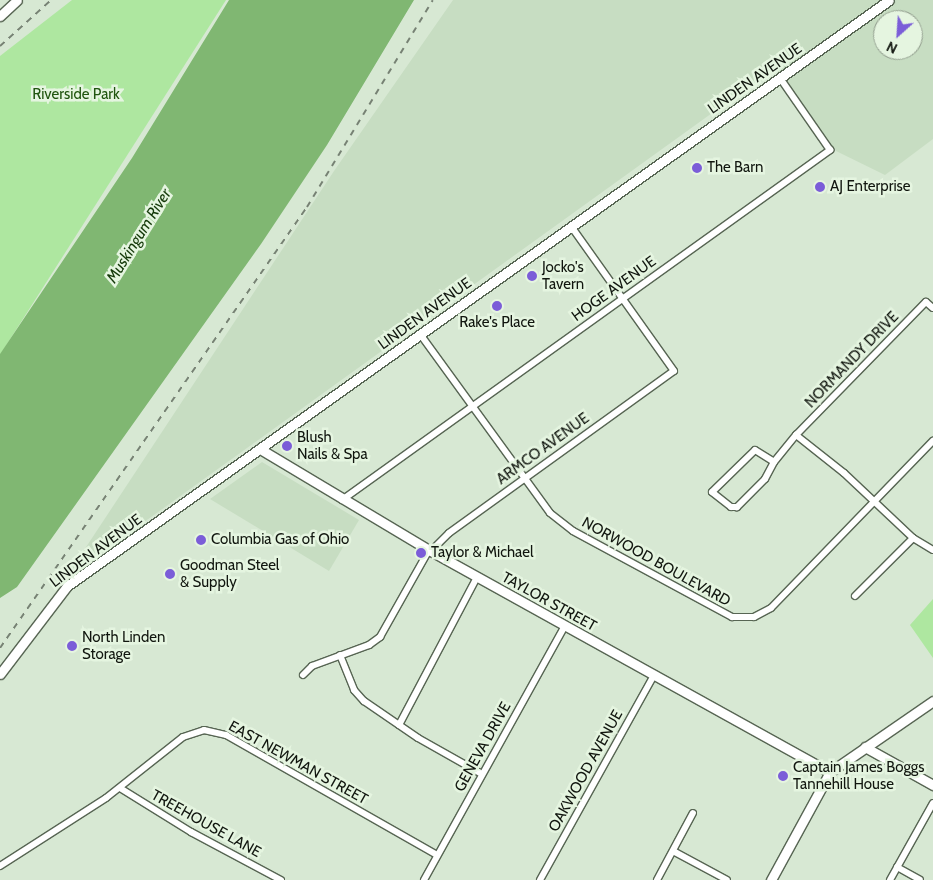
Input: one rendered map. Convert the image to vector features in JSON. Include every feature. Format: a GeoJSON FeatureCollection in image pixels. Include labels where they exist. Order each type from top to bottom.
{"type":"FeatureCollection","features":[{"type":"Feature","properties":{"kind":"street"},"geometry":{"type":"LineString","coordinates":[[0,16],[17,0]]}},
{"type":"Feature","properties":{"kind":"street","name":"LINDEN AVENUE"},"geometry":{"type":"LineString","coordinates":[[0,674],[67,586],[889,0]]}},
{"type":"Feature","properties":{"kind":"street","name":"HOGE AVENUE"},"geometry":{"type":"LineString","coordinates":[[342,500],[830,150],[780,78]]}},
{"type":"Feature","properties":{"kind":"street"},"geometry":{"type":"LineString","coordinates":[[571,226],[624,299]]}},
{"type":"Feature","properties":{"kind":"street","name":"ARMCO AVENUE"},"geometry":{"type":"LineString","coordinates":[[303,676],[312,666],[368,645],[380,637],[430,551],[438,541],[674,371],[624,299]]}},
{"type":"Feature","properties":{"kind":"street","name":"NORMANDY DRIVE"},"geometry":{"type":"LineString","coordinates":[[774,462],[755,450],[712,492],[731,507],[736,507],[764,479],[774,462],[796,435],[926,302],[933,308]]}},
{"type":"Feature","properties":{"kind":"street","name":"NORWOOD BOULEVARD"},"geometry":{"type":"LineString","coordinates":[[420,334],[522,479],[550,513],[574,531],[720,612],[745,619],[771,608],[933,441]]}},
{"type":"Feature","properties":{"kind":"street"},"geometry":{"type":"LineString","coordinates":[[796,435],[875,501],[913,538],[933,550]]}},
{"type":"Feature","properties":{"kind":"street","name":"TAYLOR STREET"},"geometry":{"type":"LineString","coordinates":[[260,449],[342,500],[430,551],[830,772]]}},
{"type":"Feature","properties":{"kind":"street"},"geometry":{"type":"LineString","coordinates":[[855,596],[913,538]]}},
{"type":"Feature","properties":{"kind":"street"},"geometry":{"type":"LineString","coordinates":[[399,725],[476,577]]}},
{"type":"Feature","properties":{"kind":"street","name":"GENEVA DRIVE"},"geometry":{"type":"LineString","coordinates":[[424,880],[565,626]]}},
{"type":"Feature","properties":{"kind":"street"},"geometry":{"type":"LineString","coordinates":[[340,655],[356,694],[399,725],[482,774]]}},
{"type":"Feature","properties":{"kind":"street","name":"OAKWOOD AVENUE"},"geometry":{"type":"LineString","coordinates":[[540,880],[654,675]]}},
{"type":"Feature","properties":{"kind":"street"},"geometry":{"type":"LineString","coordinates":[[771,880],[830,772],[933,701]]}},
{"type":"Feature","properties":{"kind":"street","name":"EAST NEWMAN STREET"},"geometry":{"type":"LineString","coordinates":[[0,866],[120,788],[183,737],[200,731],[212,731],[248,748],[437,855]]}},
{"type":"Feature","properties":{"kind":"street"},"geometry":{"type":"LineString","coordinates":[[865,747],[933,785]]}},
{"type":"Feature","properties":{"kind":"street","name":"TREEHOUSE LANE"},"geometry":{"type":"LineString","coordinates":[[120,788],[191,832],[281,880]]}},
{"type":"Feature","properties":{"kind":"street"},"geometry":{"type":"LineString","coordinates":[[890,880],[933,803]]}},
{"type":"Feature","properties":{"kind":"street"},"geometry":{"type":"LineString","coordinates":[[657,880],[693,813]]}},
{"type":"Feature","properties":{"kind":"street"},"geometry":{"type":"LineString","coordinates":[[673,851],[727,880]]}},
{"type":"Feature","properties":{"kind":"street"},"geometry":{"type":"LineString","coordinates":[[897,867],[920,880]]}},
{"type":"Feature","properties":{"kind":"shaded area"},"geometry":{"type":"Polygon","coordinates":[[[453,0],[933,0],[933,139],[885,175],[836,151],[777,70],[726,103],[65,579],[334,171],[453,0]]]}},
{"type":"Feature","properties":{"kind":"shaded area"},"geometry":{"type":"Polygon","coordinates":[[[262,462],[359,520],[329,571],[210,499],[262,462]]]}},
{"type":"Feature","properties":{"kind":"green space","name":"Riverside Park"},"geometry":{"type":"Polygon","coordinates":[[[72,0],[226,0],[0,355],[0,56],[72,0]]]}},
{"type":"Feature","properties":{"kind":"green space"},"geometry":{"type":"Polygon","coordinates":[[[933,599],[933,658],[910,625],[933,599]]]}},
{"type":"Feature","properties":{"kind":"water","name":"Muskingum River"},"geometry":{"type":"Polygon","coordinates":[[[229,0],[414,0],[327,145],[261,244],[17,587],[0,598],[0,354],[132,158],[229,0]]]}},
{"type":"Feature","properties":{"kind":"railway"},"geometry":{"type":"LineString","coordinates":[[0,46],[51,0]]}},
{"type":"Feature","properties":{"kind":"railway"},"geometry":{"type":"LineString","coordinates":[[0,648],[307,207],[433,0]]}},
{"type":"Feature","properties":{"kind":"place","name":"The Barn"},"geometry":{"type":"Point","coordinates":[697,168]}},
{"type":"Feature","properties":{"kind":"place","name":"AJ Enterprise"},"geometry":{"type":"Point","coordinates":[820,187]}},
{"type":"Feature","properties":{"kind":"place","name":"Jocko's Tavern"},"geometry":{"type":"Point","coordinates":[532,276]}},
{"type":"Feature","properties":{"kind":"place","name":"Rake's Place"},"geometry":{"type":"Point","coordinates":[497,306]}},
{"type":"Feature","properties":{"kind":"place","name":"Blush Nails & Spa"},"geometry":{"type":"Point","coordinates":[287,446]}},
{"type":"Feature","properties":{"kind":"place","name":"Columbia Gas of Ohio"},"geometry":{"type":"Point","coordinates":[201,540]}},
{"type":"Feature","properties":{"kind":"place","name":"Taylor & Michael"},"geometry":{"type":"Point","coordinates":[421,553]}},
{"type":"Feature","properties":{"kind":"place","name":"Goodman Steel & Supply"},"geometry":{"type":"Point","coordinates":[170,574]}},
{"type":"Feature","properties":{"kind":"place","name":"North Linden Storage"},"geometry":{"type":"Point","coordinates":[72,646]}},
{"type":"Feature","properties":{"kind":"place","name":"Captain James Boggs Tannehill House"},"geometry":{"type":"Point","coordinates":[783,776]}}]}
